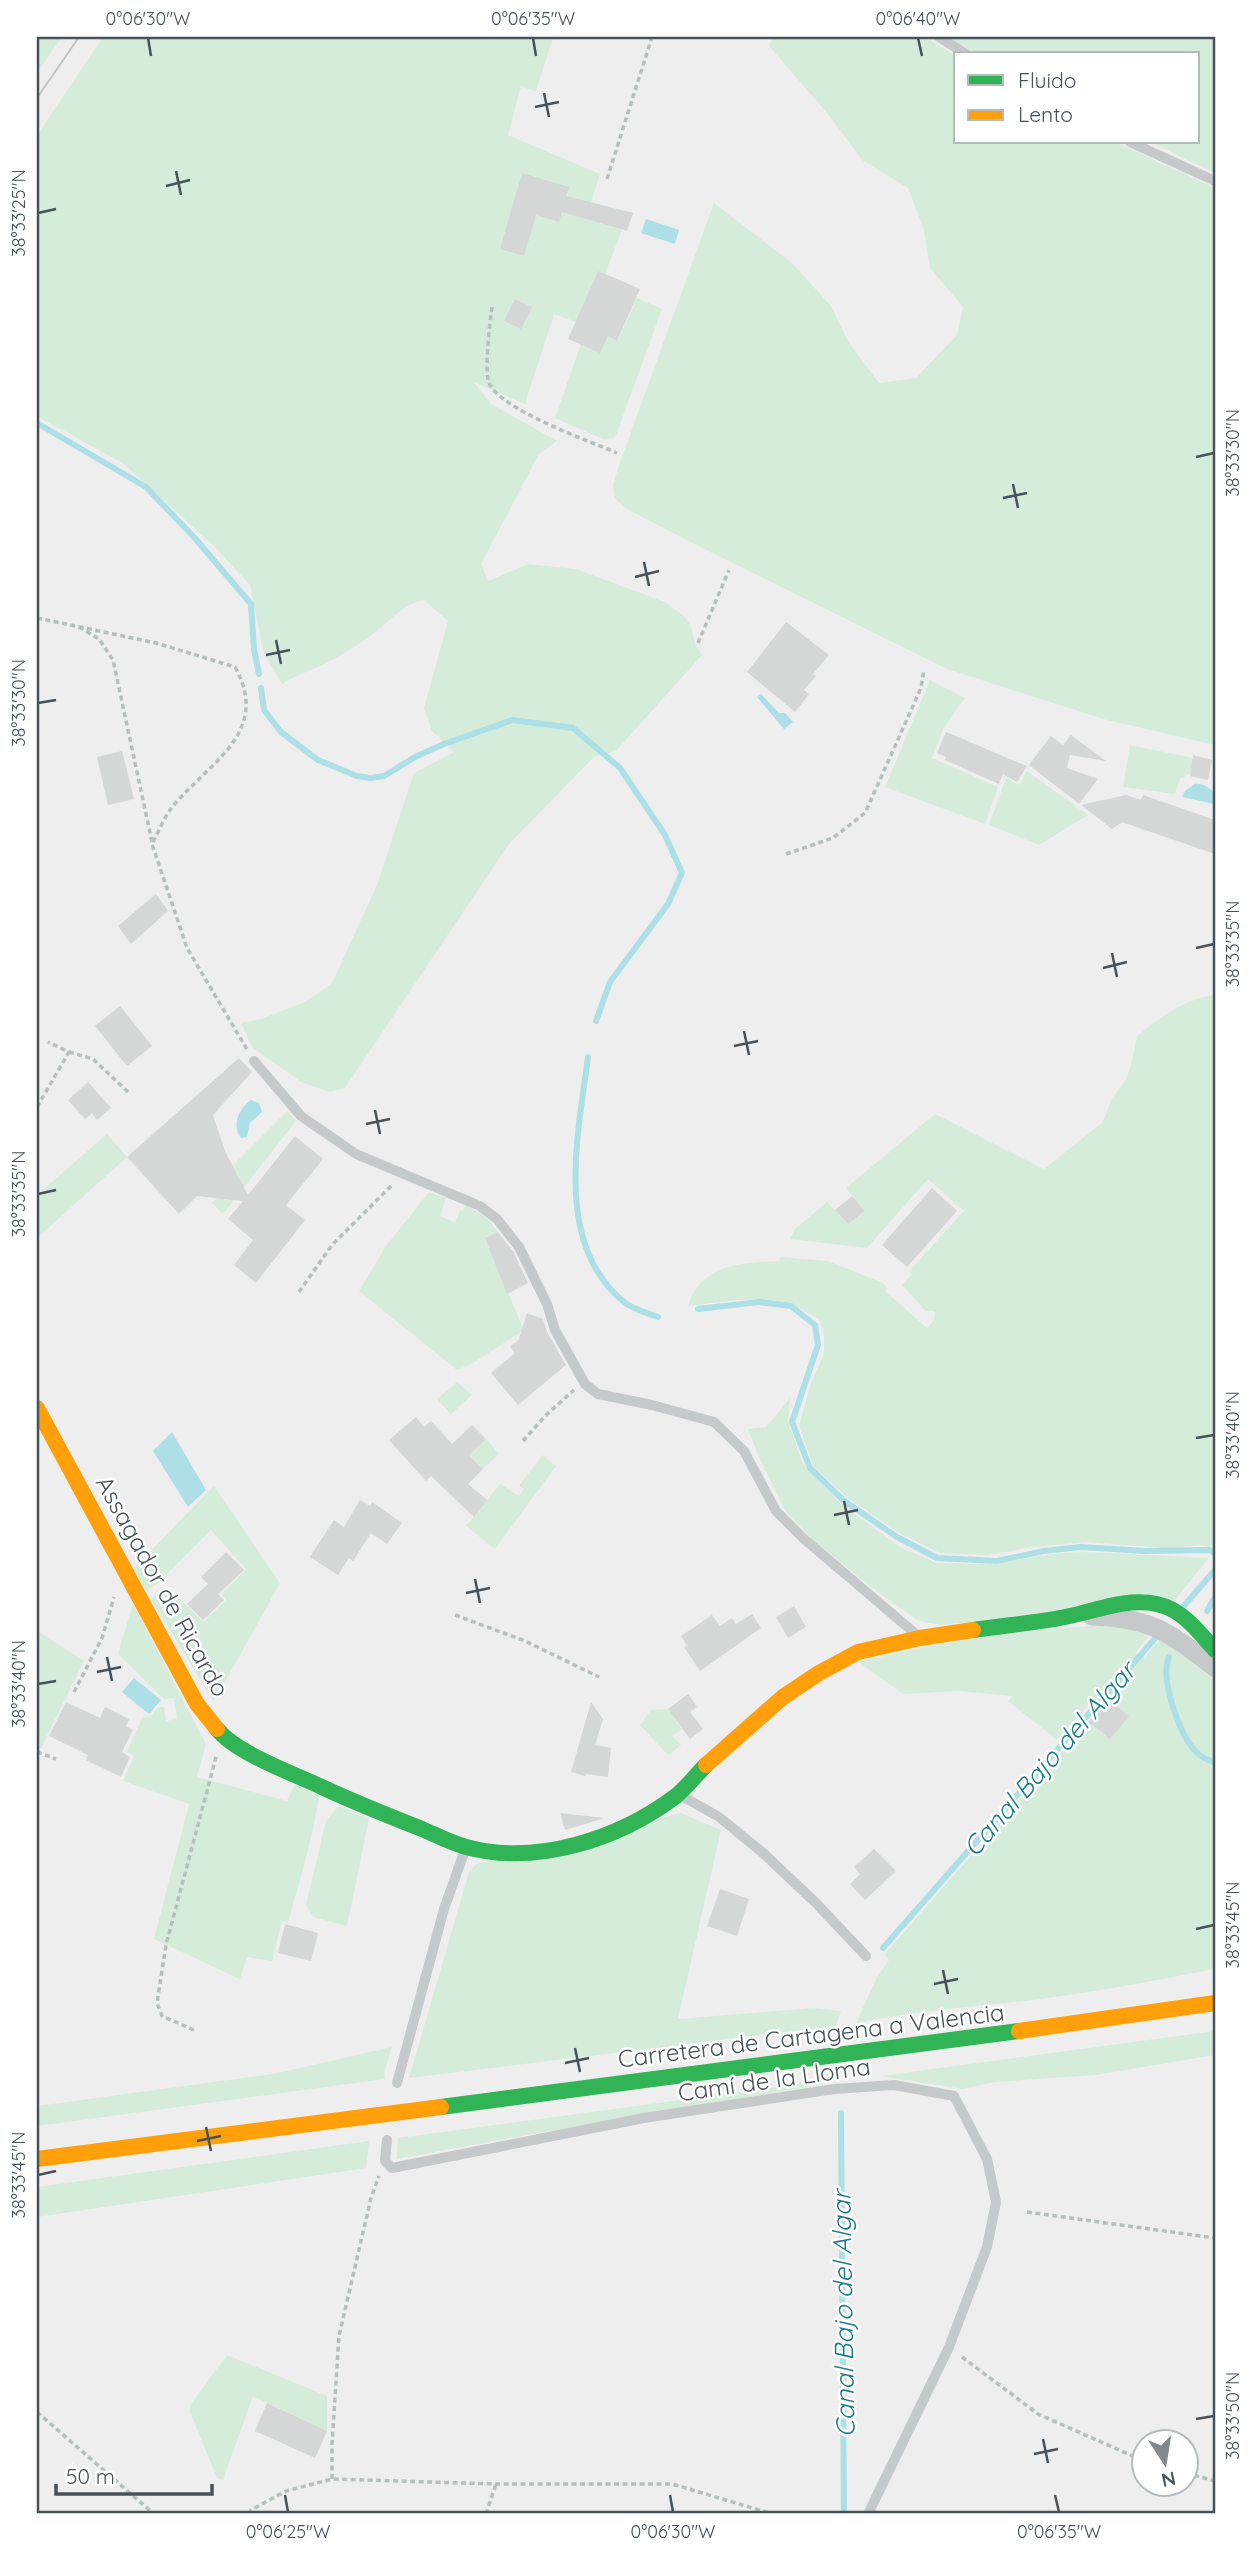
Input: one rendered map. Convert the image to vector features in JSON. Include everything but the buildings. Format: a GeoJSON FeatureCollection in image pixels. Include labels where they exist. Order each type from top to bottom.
{"type":"FeatureCollection","features":[{"type":"Feature","properties":{"kind":"main road","name":"Assagador de Ricardo"},"geometry":{"type":"LineString","coordinates":[[37,1408],[197,1704],[222,1734],[269,1763],[355,1802],[466,1847],[512,1854],[560,1848],[607,1835],[644,1818],[679,1794],[743,1730],[783,1697],[858,1652],[920,1638],[1070,1616],[1099,1607],[1148,1602],[1171,1609],[1191,1624],[1215,1650]]}},
{"type":"Feature","properties":{"kind":"main road","name":"Carretera de Cartagena a Valencia"},"geometry":{"type":"LineString","coordinates":[[37,2159],[1013,2033],[1215,2003]]}},
{"type":"Feature","properties":{"kind":"street","name":"Assagador de Ricardo"},"geometry":{"type":"LineString","coordinates":[[1070,1616],[1139,1620],[1160,1628],[1215,1668]]}},
{"type":"Feature","properties":{"kind":"lane"},"geometry":{"type":"LineString","coordinates":[[939,37],[963,52]]}},
{"type":"Feature","properties":{"kind":"lane"},"geometry":{"type":"LineString","coordinates":[[1134,144],[1215,181]]}},
{"type":"Feature","properties":{"kind":"lane"},"geometry":{"type":"LineString","coordinates":[[254,1061],[301,1116],[356,1154],[480,1206],[497,1219],[519,1247],[547,1304],[555,1330],[585,1384],[598,1394],[714,1422],[744,1451],[776,1511],[803,1538],[920,1638]]}},
{"type":"Feature","properties":{"kind":"lane"},"geometry":{"type":"LineString","coordinates":[[679,1794],[719,1817],[762,1853],[866,1956]]}},
{"type":"Feature","properties":{"kind":"lane"},"geometry":{"type":"LineString","coordinates":[[397,2083],[444,1909],[466,1847]]}},
{"type":"Feature","properties":{"kind":"lane","name":"Camí de la Lloma"},"geometry":{"type":"LineString","coordinates":[[385,2161],[392,2168],[644,2118],[834,2090],[894,2085],[954,2096],[987,2159],[996,2202],[987,2246],[949,2347]]}},
{"type":"Feature","properties":{"kind":"lane"},"geometry":{"type":"LineString","coordinates":[[385,2161],[387,2140]]}},
{"type":"Feature","properties":{"kind":"lane"},"geometry":{"type":"LineString","coordinates":[[868,2514],[949,2347]]}},
{"type":"Feature","properties":{"kind":"path"},"geometry":{"type":"LineString","coordinates":[[607,179],[652,37]]}},
{"type":"Feature","properties":{"kind":"path"},"geometry":{"type":"LineString","coordinates":[[492,307],[488,381],[500,398],[520,410],[617,453]]}},
{"type":"Feature","properties":{"kind":"path"},"geometry":{"type":"LineString","coordinates":[[698,643],[729,570]]}},
{"type":"Feature","properties":{"kind":"path"},"geometry":{"type":"LineString","coordinates":[[37,618],[156,643],[235,667],[245,685],[246,711],[242,728],[230,748],[170,810],[152,844]]}},
{"type":"Feature","properties":{"kind":"path"},"geometry":{"type":"LineString","coordinates":[[77,626],[99,639],[113,660],[152,844],[187,948],[254,1061]]}},
{"type":"Feature","properties":{"kind":"path"},"geometry":{"type":"LineString","coordinates":[[786,854],[834,838],[865,813],[921,688],[924,668]]}},
{"type":"Feature","properties":{"kind":"path"},"geometry":{"type":"LineString","coordinates":[[48,1042],[93,1059],[128,1092]]}},
{"type":"Feature","properties":{"kind":"path"},"geometry":{"type":"LineString","coordinates":[[37,1107],[69,1052]]}},
{"type":"Feature","properties":{"kind":"path"},"geometry":{"type":"LineString","coordinates":[[299,1292],[332,1245],[401,1172]]}},
{"type":"Feature","properties":{"kind":"path"},"geometry":{"type":"LineString","coordinates":[[523,1441],[555,1407],[575,1389],[585,1384]]}},
{"type":"Feature","properties":{"kind":"path"},"geometry":{"type":"LineString","coordinates":[[74,1692],[102,1638],[117,1577],[126,1572]]}},
{"type":"Feature","properties":{"kind":"path"},"geometry":{"type":"LineString","coordinates":[[455,1615],[525,1641],[599,1677]]}},
{"type":"Feature","properties":{"kind":"path"},"geometry":{"type":"LineString","coordinates":[[194,2031],[162,2016],[157,2003],[166,1945],[222,1734]]}},
{"type":"Feature","properties":{"kind":"path"},"geometry":{"type":"LineString","coordinates":[[37,1752],[56,1759]]}},
{"type":"Feature","properties":{"kind":"path"},"geometry":{"type":"LineString","coordinates":[[332,2479],[339,2336],[371,2198],[385,2161]]}},
{"type":"Feature","properties":{"kind":"path"},"geometry":{"type":"LineString","coordinates":[[1027,2212],[1215,2238]]}},
{"type":"Feature","properties":{"kind":"path"},"geometry":{"type":"LineString","coordinates":[[949,2347],[1038,2414],[1130,2455]]}},
{"type":"Feature","properties":{"kind":"path"},"geometry":{"type":"LineString","coordinates":[[37,2412],[154,2514]]}},
{"type":"Feature","properties":{"kind":"path"},"geometry":{"type":"LineString","coordinates":[[249,2514],[251,2510],[286,2491],[332,2479],[496,2484],[672,2484],[773,2514]]}},
{"type":"Feature","properties":{"kind":"path"},"geometry":{"type":"LineString","coordinates":[[486,2514],[496,2484]]}},
{"type":"Feature","properties":{"kind":"green space"},"geometry":{"type":"Polygon","coordinates":[[[37,37],[62,37],[37,73],[37,37]]]}},
{"type":"Feature","properties":{"kind":"green space"},"geometry":{"type":"Polygon","coordinates":[[[103,37],[553,37],[536,91],[521,87],[508,135],[600,174],[586,219],[622,230],[605,274],[598,271],[576,322],[554,314],[526,400],[527,405],[474,382],[491,404],[557,441],[539,454],[481,564],[488,581],[528,564],[576,569],[665,602],[684,616],[691,626],[695,644],[702,655],[616,751],[594,757],[508,845],[345,1088],[330,1092],[301,1082],[252,1047],[241,1023],[261,1019],[305,1002],[332,983],[377,885],[414,773],[454,752],[432,731],[424,708],[448,621],[424,600],[416,602],[348,651],[282,684],[264,653],[250,585],[214,546],[124,464],[37,416],[37,135],[103,37]]]}},
{"type":"Feature","properties":{"kind":"green space"},"geometry":{"type":"Polygon","coordinates":[[[772,37],[925,37],[954,55],[954,144],[1119,144],[1215,188],[1215,745],[1103,719],[947,669],[700,547],[625,508],[615,498],[613,485],[618,468],[714,203],[792,263],[831,306],[849,343],[879,383],[916,378],[957,335],[963,307],[930,268],[924,230],[908,188],[862,160],[828,114],[769,46],[772,37]]]}},
{"type":"Feature","properties":{"kind":"green space"},"geometry":{"type":"Polygon","coordinates":[[[948,37],[1215,37],[1215,173],[1154,144],[1200,144],[1200,52],[974,52],[948,37]]]}},
{"type":"Feature","properties":{"kind":"green space"},"geometry":{"type":"Polygon","coordinates":[[[637,298],[662,309],[615,438],[603,439],[555,418],[581,344],[608,336],[618,340],[637,298]]]}},
{"type":"Feature","properties":{"kind":"green space"},"geometry":{"type":"Polygon","coordinates":[[[930,680],[965,698],[944,727],[932,758],[998,787],[985,824],[885,787],[930,680]]]}},
{"type":"Feature","properties":{"kind":"green space"},"geometry":{"type":"Polygon","coordinates":[[[1130,745],[1193,758],[1190,773],[1180,779],[1175,794],[1123,787],[1130,745]]]}},
{"type":"Feature","properties":{"kind":"green space"},"geometry":{"type":"Polygon","coordinates":[[[1027,771],[1088,815],[1039,845],[989,825],[1006,778],[1019,785],[1027,771]]]}},
{"type":"Feature","properties":{"kind":"green space"},"geometry":{"type":"Polygon","coordinates":[[[1215,995],[1215,1550],[1202,1545],[1165,1548],[1086,1542],[988,1555],[940,1553],[899,1533],[848,1498],[813,1466],[799,1425],[811,1383],[824,1354],[824,1335],[820,1321],[790,1304],[773,1300],[740,1300],[688,1306],[694,1292],[712,1274],[724,1268],[779,1261],[781,1257],[828,1261],[881,1282],[887,1287],[885,1291],[927,1328],[934,1320],[935,1311],[926,1311],[902,1285],[912,1274],[909,1271],[964,1211],[928,1179],[867,1248],[790,1239],[795,1229],[827,1202],[848,1224],[865,1212],[846,1188],[935,1114],[1044,1169],[1103,1122],[1112,1098],[1126,1079],[1137,1036],[1183,1005],[1215,995]]]}},
{"type":"Feature","properties":{"kind":"green space"},"geometry":{"type":"Polygon","coordinates":[[[287,1111],[296,1121],[223,1214],[212,1203],[238,1176],[233,1165],[287,1111]]]}},
{"type":"Feature","properties":{"kind":"green space"},"geometry":{"type":"Polygon","coordinates":[[[107,1134],[127,1157],[37,1238],[37,1195],[107,1134]]]}},
{"type":"Feature","properties":{"kind":"green space"},"geometry":{"type":"Polygon","coordinates":[[[429,1192],[446,1198],[440,1216],[455,1222],[465,1205],[485,1216],[498,1232],[485,1239],[524,1330],[473,1363],[457,1370],[359,1291],[386,1246],[429,1192]]]}},
{"type":"Feature","properties":{"kind":"green space"},"geometry":{"type":"Polygon","coordinates":[[[457,1382],[472,1395],[451,1414],[437,1399],[457,1382]]]}},
{"type":"Feature","properties":{"kind":"green space"},"geometry":{"type":"Polygon","coordinates":[[[790,1398],[788,1421],[803,1464],[841,1504],[900,1547],[937,1563],[994,1564],[1060,1553],[1088,1552],[1209,1558],[1174,1601],[941,1625],[918,1621],[813,1540],[786,1512],[748,1429],[766,1427],[790,1398]]]}},
{"type":"Feature","properties":{"kind":"green space"},"geometry":{"type":"Polygon","coordinates":[[[486,1439],[499,1454],[483,1469],[469,1455],[486,1439]]]}},
{"type":"Feature","properties":{"kind":"green space"},"geometry":{"type":"Polygon","coordinates":[[[542,1455],[556,1466],[495,1549],[466,1526],[500,1484],[519,1496],[524,1489],[519,1486],[542,1455]]]}},
{"type":"Feature","properties":{"kind":"green space"},"geometry":{"type":"Polygon","coordinates":[[[214,1486],[280,1583],[214,1702],[151,1599],[163,1591],[176,1595],[203,1622],[226,1600],[222,1594],[246,1569],[211,1530],[158,1583],[146,1591],[133,1569],[214,1486]]]}},
{"type":"Feature","properties":{"kind":"green space"},"geometry":{"type":"Polygon","coordinates":[[[133,1604],[206,1744],[197,1777],[287,1801],[295,1784],[319,1796],[310,1843],[288,1922],[282,1921],[272,1961],[247,1957],[240,1979],[154,1939],[189,1804],[123,1781],[134,1756],[127,1752],[143,1716],[149,1718],[159,1707],[164,1707],[166,1721],[177,1719],[174,1698],[164,1699],[118,1654],[133,1604]]]}},
{"type":"Feature","properties":{"kind":"green space"},"geometry":{"type":"Polygon","coordinates":[[[1115,1625],[1147,1630],[1148,1637],[1135,1653],[1145,1657],[1162,1637],[1215,1681],[1215,1969],[1063,1996],[856,2023],[876,1979],[889,1960],[885,1954],[1109,1698],[1100,1695],[1090,1703],[1057,1740],[1008,1701],[1012,1696],[958,1691],[903,1694],[859,1662],[986,1637],[1115,1625]]]}},
{"type":"Feature","properties":{"kind":"green space"},"geometry":{"type":"Polygon","coordinates":[[[37,1631],[84,1661],[41,1748],[37,1746],[37,1631]]]}},
{"type":"Feature","properties":{"kind":"green space"},"geometry":{"type":"Polygon","coordinates":[[[668,1709],[682,1729],[672,1736],[681,1745],[668,1755],[640,1725],[651,1710],[668,1709]]]}},
{"type":"Feature","properties":{"kind":"green space"},"geometry":{"type":"Polygon","coordinates":[[[339,1806],[369,1819],[347,1926],[313,1917],[306,1905],[326,1821],[339,1806]]]}},
{"type":"Feature","properties":{"kind":"green space"},"geometry":{"type":"Polygon","coordinates":[[[681,1813],[721,1830],[678,2019],[813,2008],[841,2011],[836,2026],[409,2078],[469,1872],[476,1864],[681,1813]]]}},
{"type":"Feature","properties":{"kind":"green space"},"geometry":{"type":"Polygon","coordinates":[[[1215,2031],[1215,2055],[1096,2075],[995,2082],[963,2089],[880,2076],[1215,2031]]]}},
{"type":"Feature","properties":{"kind":"green space"},"geometry":{"type":"Polygon","coordinates":[[[392,2047],[384,2073],[385,2079],[37,2126],[37,2106],[273,2074],[392,2047]]]}},
{"type":"Feature","properties":{"kind":"green space"},"geometry":{"type":"Polygon","coordinates":[[[814,2082],[825,2084],[397,2159],[398,2138],[814,2082]]]}},
{"type":"Feature","properties":{"kind":"green space"},"geometry":{"type":"Polygon","coordinates":[[[369,2141],[366,2168],[37,2217],[37,2187],[369,2141]]]}},
{"type":"Feature","properties":{"kind":"green space"},"geometry":{"type":"Polygon","coordinates":[[[227,2355],[327,2396],[327,2431],[253,2396],[223,2480],[217,2478],[190,2412],[190,2405],[227,2355]]]}},
{"type":"Feature","properties":{"kind":"water"},"geometry":{"type":"Polygon","coordinates":[[[646,219],[679,230],[675,244],[641,233],[646,219]]]}},
{"type":"Feature","properties":{"kind":"water"},"geometry":{"type":"Polygon","coordinates":[[[761,694],[779,713],[785,713],[793,722],[784,729],[757,697],[761,694]]]}},
{"type":"Feature","properties":{"kind":"water"},"geometry":{"type":"Polygon","coordinates":[[[1194,784],[1204,785],[1215,793],[1215,804],[1182,797],[1194,784]]]}},
{"type":"Feature","properties":{"kind":"water"},"geometry":{"type":"Polygon","coordinates":[[[251,1100],[259,1103],[262,1112],[250,1123],[247,1137],[241,1138],[237,1128],[238,1118],[251,1100]]]}},
{"type":"Feature","properties":{"kind":"water"},"geometry":{"type":"Polygon","coordinates":[[[172,1432],[206,1490],[188,1507],[153,1451],[172,1432]]]}},
{"type":"Feature","properties":{"kind":"water"},"geometry":{"type":"Polygon","coordinates":[[[134,1678],[161,1700],[149,1714],[122,1692],[134,1678]]]}},
{"type":"Feature","properties":{"kind":"waterway"},"geometry":{"type":"LineString","coordinates":[[37,423],[146,487],[193,536],[251,604],[254,649],[259,674]]}},
{"type":"Feature","properties":{"kind":"waterway"},"geometry":{"type":"LineString","coordinates":[[261,688],[264,710],[281,732],[318,760],[357,776],[384,776],[415,757],[444,744],[512,720],[573,728],[620,768],[665,835],[682,873],[668,904],[610,982],[596,1021]]}},
{"type":"Feature","properties":{"kind":"waterway"},"geometry":{"type":"LineString","coordinates":[[588,1057],[576,1154],[579,1220],[587,1250],[602,1278],[624,1302],[658,1317]]}},
{"type":"Feature","properties":{"kind":"waterway"},"geometry":{"type":"LineString","coordinates":[[698,1309],[759,1302],[791,1306],[815,1325],[818,1345],[792,1422],[810,1468],[843,1500],[897,1537],[937,1558],[997,1561],[1044,1551],[1081,1547],[1144,1551],[1210,1550],[1215,1554]]}},
{"type":"Feature","properties":{"kind":"waterway","name":"Canal Bajo del Algar"},"geometry":{"type":"LineString","coordinates":[[1182,1608],[1215,1570]]}},
{"type":"Feature","properties":{"kind":"waterway"},"geometry":{"type":"LineString","coordinates":[[1207,1611],[1215,1597]]}},
{"type":"Feature","properties":{"kind":"waterway","name":"Canal Bajo del Algar"},"geometry":{"type":"LineString","coordinates":[[883,1948],[1159,1634]]}},
{"type":"Feature","properties":{"kind":"waterway"},"geometry":{"type":"LineString","coordinates":[[1169,1657],[1169,1692],[1183,1733],[1196,1752],[1215,1763]]}},
{"type":"Feature","properties":{"kind":"waterway","name":"Canal Bajo del Algar"},"geometry":{"type":"LineString","coordinates":[[841,2113],[844,2514]]}},
{"type":"Feature","properties":{"kind":"tram line"},"geometry":{"type":"LineString","coordinates":[[37,98],[79,37]]}},
{"type":"Feature","properties":{"kind":"traffic: fast"},"geometry":{"type":"LineString","coordinates":[[973,1630],[1058,1618],[1121,1604],[1147,1602],[1159,1604],[1184,1617],[1215,1650]]}},
{"type":"Feature","properties":{"kind":"traffic: fast"},"geometry":{"type":"LineString","coordinates":[[217,1729],[238,1747],[283,1770],[455,1843],[493,1852],[549,1851],[603,1836],[629,1825],[676,1796],[706,1765]]}},
{"type":"Feature","properties":{"kind":"traffic: fast"},"geometry":{"type":"LineString","coordinates":[[441,2107],[1019,2031]]}},
{"type":"Feature","properties":{"kind":"traffic: slow"},"geometry":{"type":"LineString","coordinates":[[37,1408],[197,1704],[217,1729]]}},
{"type":"Feature","properties":{"kind":"traffic: slow"},"geometry":{"type":"LineString","coordinates":[[706,1765],[783,1697],[858,1652],[920,1638],[973,1630]]}},
{"type":"Feature","properties":{"kind":"traffic: slow"},"geometry":{"type":"LineString","coordinates":[[1019,2031],[1215,2003]]}},
{"type":"Feature","properties":{"kind":"traffic: slow"},"geometry":{"type":"LineString","coordinates":[[37,2159],[441,2107]]}}]}
